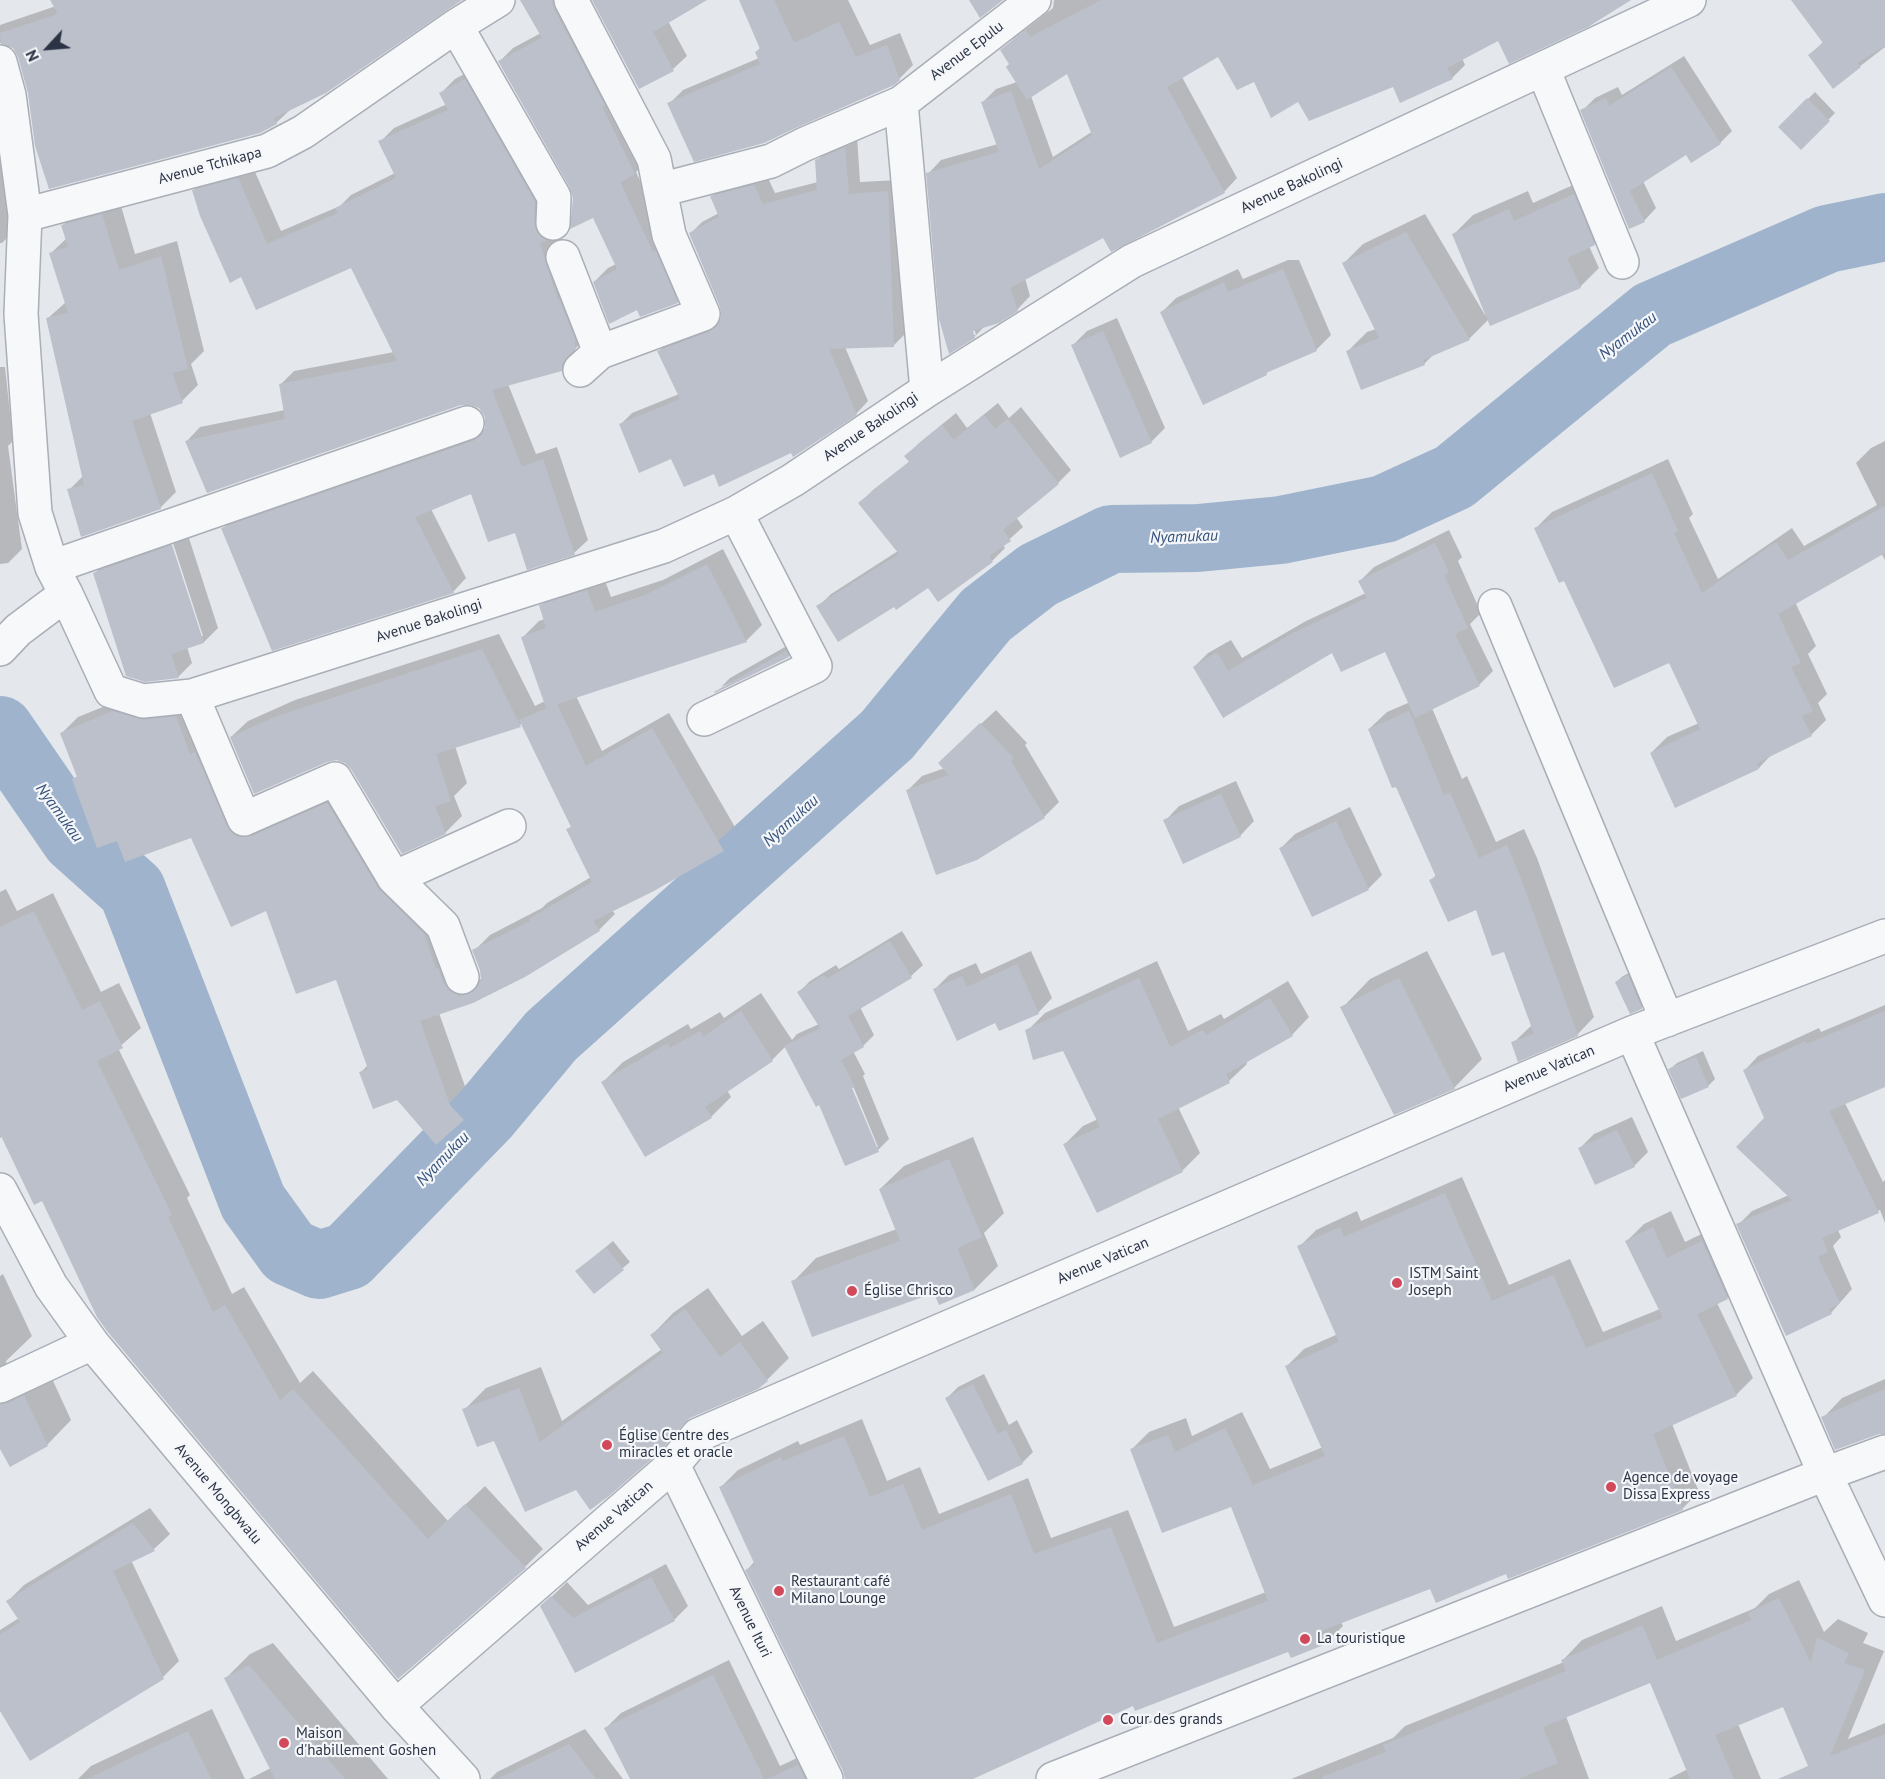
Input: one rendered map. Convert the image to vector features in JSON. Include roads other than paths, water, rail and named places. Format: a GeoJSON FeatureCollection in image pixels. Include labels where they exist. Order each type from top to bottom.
{"type":"FeatureCollection","features":[{"type":"Feature","properties":{"kind":"street","name":"Avenue Tchikapa"},"geometry":{"type":"LineString","coordinates":[[26,215],[267,151],[303,132],[456,26],[498,0]]}},
{"type":"Feature","properties":{"kind":"street"},"geometry":{"type":"LineString","coordinates":[[563,257],[590,361],[703,314],[669,235],[654,159],[570,0]]}},
{"type":"Feature","properties":{"kind":"street","name":"Avenue Epulu"},"geometry":{"type":"LineString","coordinates":[[660,190],[771,161],[901,102],[1034,0]]}},
{"type":"Feature","properties":{"kind":"street","name":"Avenue Bakolingi"},"geometry":{"type":"LineString","coordinates":[[0,63],[9,95],[26,215],[21,314],[35,513],[59,580],[111,691],[143,701],[192,696],[663,546],[736,513],[793,480],[927,390],[1132,261],[1689,0]]}},
{"type":"Feature","properties":{"kind":"street"},"geometry":{"type":"LineString","coordinates":[[456,26],[554,197],[553,223]]}},
{"type":"Feature","properties":{"kind":"street"},"geometry":{"type":"LineString","coordinates":[[1543,69],[1622,262]]}},
{"type":"Feature","properties":{"kind":"street"},"geometry":{"type":"LineString","coordinates":[[901,102],[927,390]]}},
{"type":"Feature","properties":{"kind":"street"},"geometry":{"type":"LineString","coordinates":[[9,640],[59,580],[467,423]]}},
{"type":"Feature","properties":{"kind":"street"},"geometry":{"type":"LineString","coordinates":[[704,719],[815,666],[736,513]]}},
{"type":"Feature","properties":{"kind":"street"},"geometry":{"type":"LineString","coordinates":[[1495,606],[1667,1020]]}},
{"type":"Feature","properties":{"kind":"street"},"geometry":{"type":"LineString","coordinates":[[192,696],[244,819],[335,779],[394,878],[443,926],[462,977]]}},
{"type":"Feature","properties":{"kind":"street"},"geometry":{"type":"LineString","coordinates":[[394,878],[509,826]]}},
{"type":"Feature","properties":{"kind":"street","name":"Avenue Vatican"},"geometry":{"type":"LineString","coordinates":[[396,1706],[673,1465],[698,1435],[1632,1033],[1885,936]]}},
{"type":"Feature","properties":{"kind":"street"},"geometry":{"type":"LineString","coordinates":[[1632,1033],[1825,1474],[1885,1600]]}},
{"type":"Feature","properties":{"kind":"street","name":"Avenue Mongbwalu"},"geometry":{"type":"LineString","coordinates":[[0,1190],[51,1286],[92,1343],[396,1706],[463,1779]]}},
{"type":"Feature","properties":{"kind":"street"},"geometry":{"type":"LineString","coordinates":[[0,1386],[92,1343]]}},
{"type":"Feature","properties":{"kind":"street"},"geometry":{"type":"LineString","coordinates":[[1053,1779],[1885,1452]]}},
{"type":"Feature","properties":{"kind":"street","name":"Avenue Ituri"},"geometry":{"type":"LineString","coordinates":[[673,1465],[826,1779]]}},
{"type":"Feature","properties":{"kind":"waterway","name":"Nyamukau"},"geometry":{"type":"LineString","coordinates":[[0,730],[75,839],[132,890],[253,1202],[289,1252],[319,1265],[348,1256],[486,1114],[551,1036],[887,735],[986,615],[1038,575],[1111,539],[1198,538],[1281,530],[1384,509],[1454,477],[1652,315],[1827,239],[1885,227]]}},
{"type":"Feature","properties":{"kind":"place","name":"ISTM Saint Joseph"},"geometry":{"type":"Point","coordinates":[1397,1283]}},
{"type":"Feature","properties":{"kind":"place","name":"Église Chrisco"},"geometry":{"type":"Point","coordinates":[852,1291]}},
{"type":"Feature","properties":{"kind":"place","name":"Église Centre des miracles et oracle"},"geometry":{"type":"Point","coordinates":[607,1445]}},
{"type":"Feature","properties":{"kind":"place","name":"Agence de voyage Dissa Express"},"geometry":{"type":"Point","coordinates":[1611,1487]}},
{"type":"Feature","properties":{"kind":"place","name":"Restaurant café Milano Lounge"},"geometry":{"type":"Point","coordinates":[779,1591]}},
{"type":"Feature","properties":{"kind":"place","name":"La touristique"},"geometry":{"type":"Point","coordinates":[1305,1639]}},
{"type":"Feature","properties":{"kind":"place","name":"Cour des grands"},"geometry":{"type":"Point","coordinates":[1108,1720]}},
{"type":"Feature","properties":{"kind":"place","name":"Maison d'habillement Goshen"},"geometry":{"type":"Point","coordinates":[284,1743]}}]}
